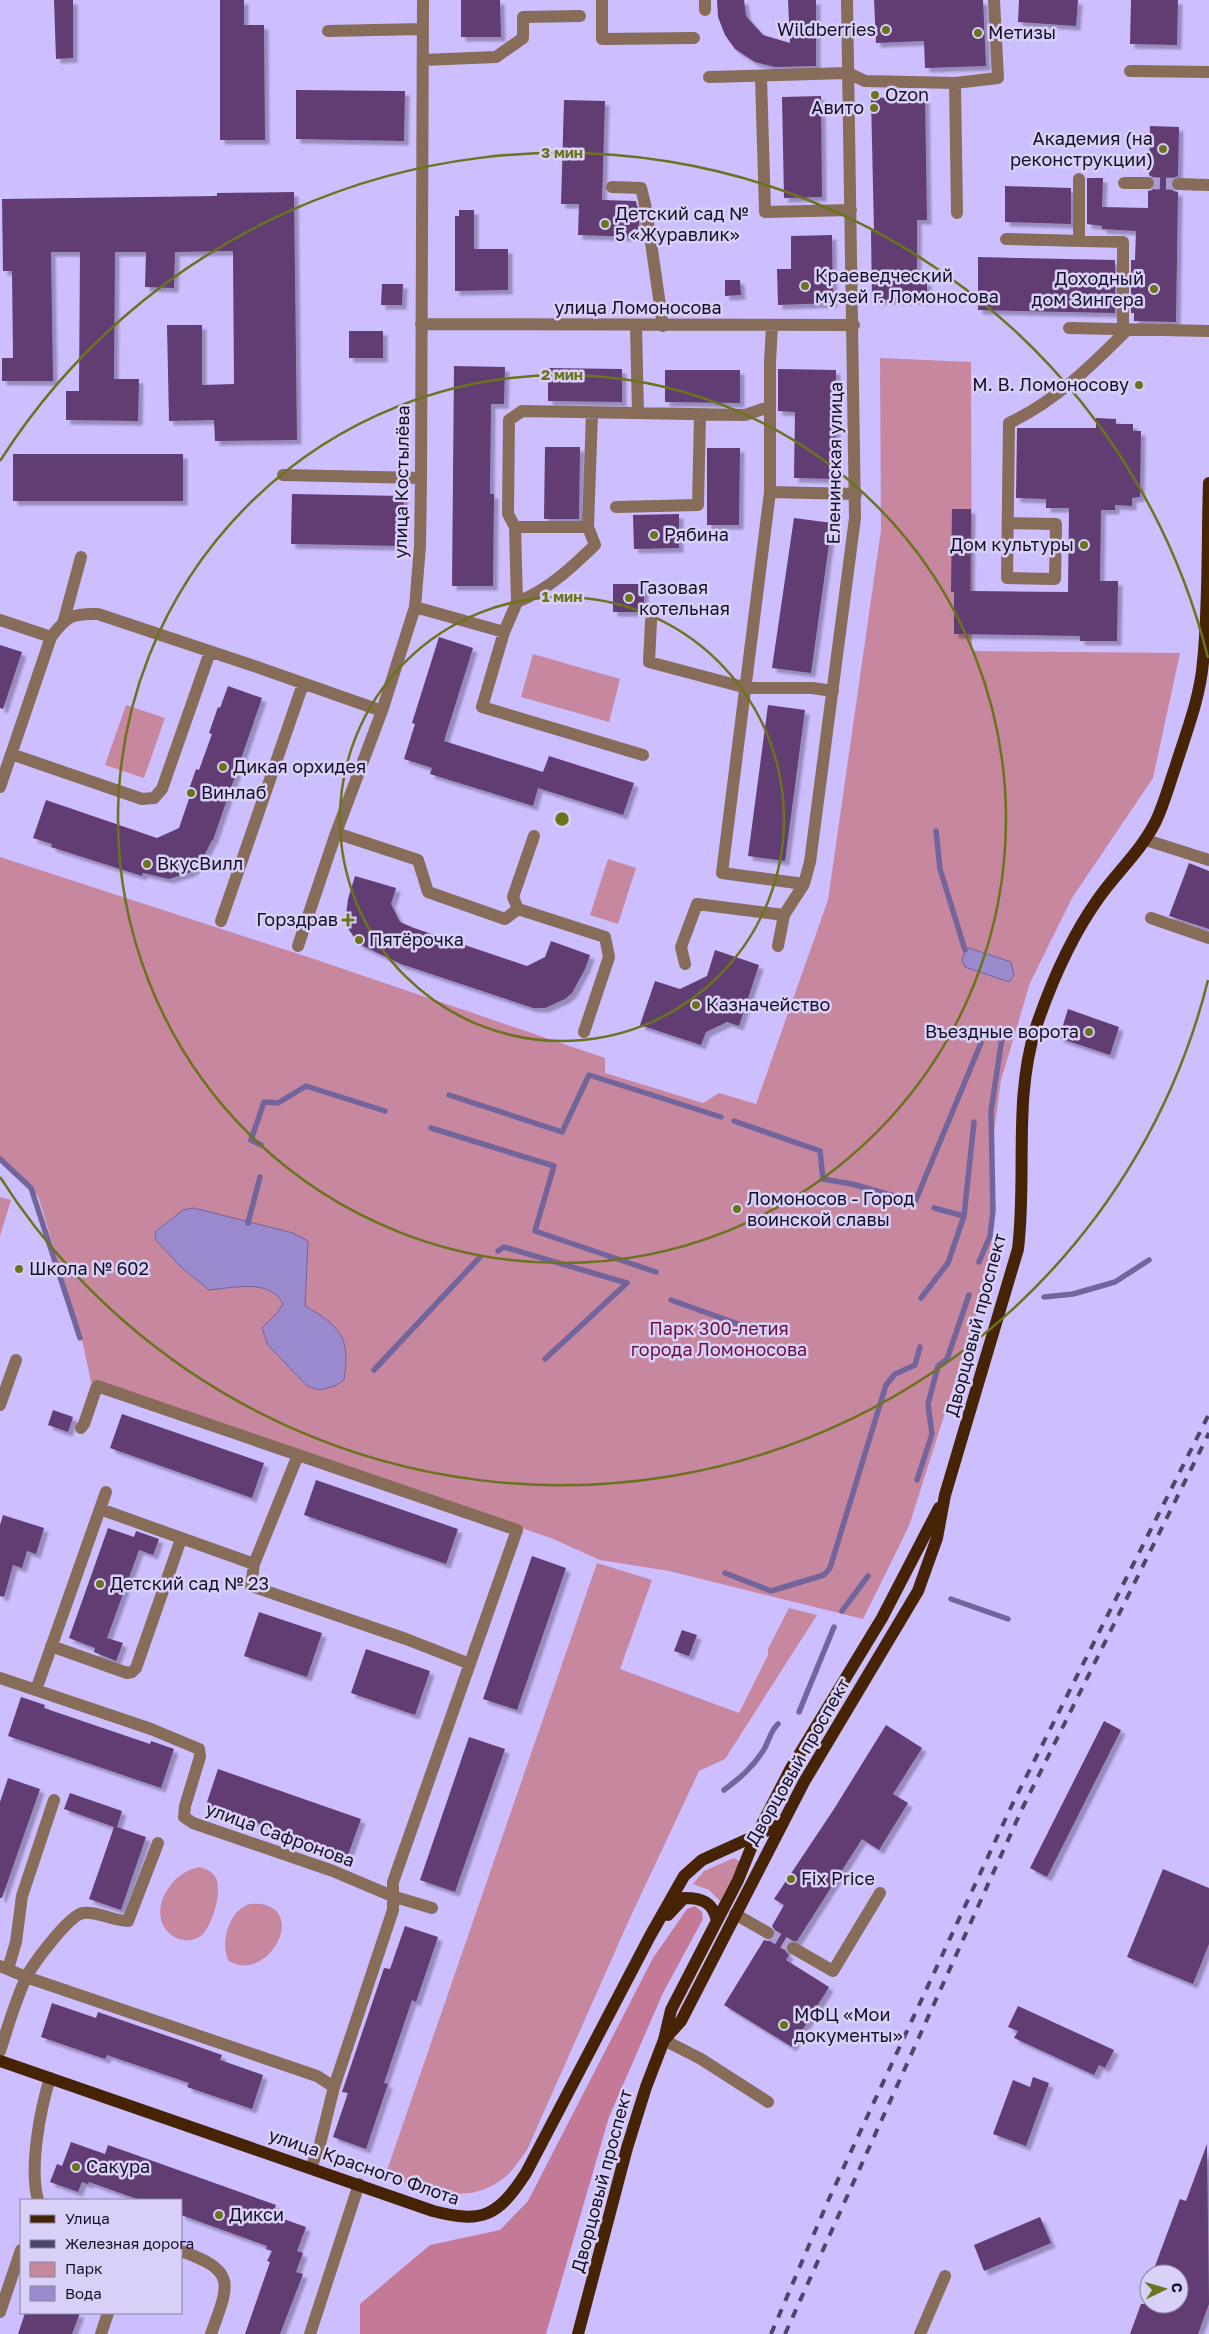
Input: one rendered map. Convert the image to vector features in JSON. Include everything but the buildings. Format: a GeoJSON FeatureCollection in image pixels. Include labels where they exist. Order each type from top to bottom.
{"type":"FeatureCollection","features":[{"type":"Feature","properties":{"kind":"main road","name":"Дворцовый проспект"},"geometry":{"type":"LineString","coordinates":[[664,2040],[681,2021],[804,1782],[918,1591],[936,1538],[946,1495],[1018,1248],[1022,1214],[1022,1106],[1027,1061],[1036,1026],[1059,969],[1078,929],[1098,898],[1146,840],[1157,819],[1186,734],[1202,668],[1209,483]]}},
{"type":"Feature","properties":{"kind":"main road","name":"Дворцовый проспект"},"geometry":{"type":"LineString","coordinates":[[578,2334],[627,2148],[646,2086],[664,2040],[671,2010],[738,1880],[766,1816],[791,1768],[882,1618],[946,1495]]}},
{"type":"Feature","properties":{"kind":"main road","name":"улица Красного Флота"},"geometry":{"type":"LineString","coordinates":[[0,2062],[461,2218],[480,2217],[496,2209],[511,2197],[526,2173],[650,1936],[684,1876],[702,1860],[733,1844],[766,1816]]}},
{"type":"Feature","properties":{"kind":"main road"},"geometry":{"type":"LineString","coordinates":[[733,1844],[754,1842],[782,1824]]}},
{"type":"Feature","properties":{"kind":"main road"},"geometry":{"type":"LineString","coordinates":[[754,1842],[757,1857],[756,1872]]}},
{"type":"Feature","properties":{"kind":"main road"},"geometry":{"type":"LineString","coordinates":[[650,1936],[684,1898],[705,1900],[715,1912],[717,1921]]}},
{"type":"Feature","properties":{"kind":"street","name":"улица Костылёва"},"geometry":{"type":"LineString","coordinates":[[298,946],[336,833],[382,711],[415,607],[420,546],[424,0]]}},
{"type":"Feature","properties":{"kind":"street"},"geometry":{"type":"LineString","coordinates":[[602,0],[602,39],[694,38]]}},
{"type":"Feature","properties":{"kind":"street","name":"Еленинская улица"},"geometry":{"type":"LineString","coordinates":[[778,946],[784,915],[804,884],[810,862],[851,557],[856,494],[847,0]]}},
{"type":"Feature","properties":{"kind":"street"},"geometry":{"type":"LineString","coordinates":[[709,77],[848,74],[865,81],[955,83],[998,78],[994,0]]}},
{"type":"Feature","properties":{"kind":"street"},"geometry":{"type":"LineString","coordinates":[[423,60],[496,57],[523,38],[523,17],[580,16]]}},
{"type":"Feature","properties":{"kind":"street"},"geometry":{"type":"LineString","coordinates":[[328,31],[424,29]]}},
{"type":"Feature","properties":{"kind":"street"},"geometry":{"type":"LineString","coordinates":[[1130,71],[1209,72]]}},
{"type":"Feature","properties":{"kind":"street"},"geometry":{"type":"LineString","coordinates":[[762,77],[765,212],[851,210]]}},
{"type":"Feature","properties":{"kind":"street"},"geometry":{"type":"LineString","coordinates":[[955,83],[957,213]]}},
{"type":"Feature","properties":{"kind":"street"},"geometry":{"type":"LineString","coordinates":[[1079,179],[1079,241]]}},
{"type":"Feature","properties":{"kind":"street"},"geometry":{"type":"LineString","coordinates":[[1124,183],[1148,184]]}},
{"type":"Feature","properties":{"kind":"street"},"geometry":{"type":"LineString","coordinates":[[1178,184],[1209,185]]}},
{"type":"Feature","properties":{"kind":"street"},"geometry":{"type":"LineString","coordinates":[[612,187],[640,188],[646,208],[663,326]]}},
{"type":"Feature","properties":{"kind":"street"},"geometry":{"type":"LineString","coordinates":[[1006,239],[1123,242],[1126,329],[1065,389],[1034,411],[1009,423],[1007,578],[1055,578],[1056,524],[1008,523]]}},
{"type":"Feature","properties":{"kind":"street","name":"улица Ломоносова"},"geometry":{"type":"LineString","coordinates":[[421,324],[636,326],[854,325]]}},
{"type":"Feature","properties":{"kind":"street"},"geometry":{"type":"LineString","coordinates":[[636,326],[638,413]]}},
{"type":"Feature","properties":{"kind":"street"},"geometry":{"type":"LineString","coordinates":[[772,326],[769,407],[770,492],[747,688],[722,873],[804,884]]}},
{"type":"Feature","properties":{"kind":"street"},"geometry":{"type":"LineString","coordinates":[[1069,328],[1209,331]]}},
{"type":"Feature","properties":{"kind":"street"},"geometry":{"type":"LineString","coordinates":[[642,755],[482,707],[504,632],[517,602],[515,527],[508,514],[509,420],[522,411],[745,415],[769,407]]}},
{"type":"Feature","properties":{"kind":"street"},"geometry":{"type":"LineString","coordinates":[[517,602],[537,594],[568,571],[595,544],[588,527],[592,413]]}},
{"type":"Feature","properties":{"kind":"street"},"geometry":{"type":"LineString","coordinates":[[616,508],[698,506],[700,415]]}},
{"type":"Feature","properties":{"kind":"street"},"geometry":{"type":"LineString","coordinates":[[283,474],[421,478]]}},
{"type":"Feature","properties":{"kind":"street"},"geometry":{"type":"LineString","coordinates":[[770,492],[856,494]]}},
{"type":"Feature","properties":{"kind":"street"},"geometry":{"type":"LineString","coordinates":[[515,527],[588,527]]}},
{"type":"Feature","properties":{"kind":"street"},"geometry":{"type":"LineString","coordinates":[[0,787],[51,637],[64,620],[81,557]]}},
{"type":"Feature","properties":{"kind":"street"},"geometry":{"type":"LineString","coordinates":[[415,607],[504,632]]}},
{"type":"Feature","properties":{"kind":"street"},"geometry":{"type":"LineString","coordinates":[[64,620],[78,614],[98,614],[382,711]]}},
{"type":"Feature","properties":{"kind":"street"},"geometry":{"type":"LineString","coordinates":[[0,620],[51,637]]}},
{"type":"Feature","properties":{"kind":"street"},"geometry":{"type":"LineString","coordinates":[[651,621],[649,662],[747,688],[812,688],[833,692]]}},
{"type":"Feature","properties":{"kind":"street"},"geometry":{"type":"LineString","coordinates":[[11,754],[142,799],[154,798],[162,789],[210,652]]}},
{"type":"Feature","properties":{"kind":"street"},"geometry":{"type":"LineString","coordinates":[[221,921],[303,684]]}},
{"type":"Feature","properties":{"kind":"street"},"geometry":{"type":"LineString","coordinates":[[336,833],[418,860],[428,892],[505,920],[518,909]]}},
{"type":"Feature","properties":{"kind":"street"},"geometry":{"type":"LineString","coordinates":[[534,836],[513,897],[518,909],[605,937],[609,957],[584,1032]]}},
{"type":"Feature","properties":{"kind":"street"},"geometry":{"type":"LineString","coordinates":[[1146,840],[1209,860]]}},
{"type":"Feature","properties":{"kind":"street"},"geometry":{"type":"LineString","coordinates":[[685,964],[681,947],[697,904],[784,915]]}},
{"type":"Feature","properties":{"kind":"street"},"geometry":{"type":"LineString","coordinates":[[1151,918],[1209,938]]}},
{"type":"Feature","properties":{"kind":"street"},"geometry":{"type":"LineString","coordinates":[[0,1405],[16,1360]]}},
{"type":"Feature","properties":{"kind":"street"},"geometry":{"type":"LineString","coordinates":[[81,1428],[97,1386],[517,1530],[393,1882],[393,1910],[334,2087],[320,2144],[311,2168]]}},
{"type":"Feature","properties":{"kind":"street"},"geometry":{"type":"LineString","coordinates":[[298,1455],[254,1564],[251,1586],[406,1639],[470,1664]]}},
{"type":"Feature","properties":{"kind":"street"},"geometry":{"type":"LineString","coordinates":[[36,1690],[106,1492]]}},
{"type":"Feature","properties":{"kind":"street"},"geometry":{"type":"LineString","coordinates":[[100,1509],[254,1564]]}},
{"type":"Feature","properties":{"kind":"street"},"geometry":{"type":"LineString","coordinates":[[51,1646],[127,1673],[132,1672],[136,1668],[181,1539]]}},
{"type":"Feature","properties":{"kind":"street","name":"улица Сафронова"},"geometry":{"type":"LineString","coordinates":[[0,1678],[152,1729],[199,1749],[200,1757],[185,1806],[184,1817],[193,1823],[333,1872],[392,1896],[432,1908]]}},
{"type":"Feature","properties":{"kind":"street"},"geometry":{"type":"LineString","coordinates":[[54,1800],[22,1896],[16,1942],[4,1967],[26,1977],[309,2074],[334,2087]]}},
{"type":"Feature","properties":{"kind":"street"},"geometry":{"type":"LineString","coordinates":[[0,2050],[26,1977],[72,1918],[81,1913],[91,1913],[120,1921],[128,1921],[158,1843]]}},
{"type":"Feature","properties":{"kind":"street"},"geometry":{"type":"LineString","coordinates":[[794,1948],[833,1971],[880,1893]]}},
{"type":"Feature","properties":{"kind":"street"},"geometry":{"type":"LineString","coordinates":[[735,1914],[768,1933]]}},
{"type":"Feature","properties":{"kind":"street"},"geometry":{"type":"LineString","coordinates":[[664,2040],[701,2059],[768,2102]]}},
{"type":"Feature","properties":{"kind":"street"},"geometry":{"type":"LineString","coordinates":[[38,2199],[34,2185],[35,2160],[43,2100],[50,2078]]}},
{"type":"Feature","properties":{"kind":"street"},"geometry":{"type":"LineString","coordinates":[[310,2334],[359,2184]]}},
{"type":"Feature","properties":{"kind":"street"},"geometry":{"type":"LineString","coordinates":[[182,2251],[208,2260],[218,2268],[224,2280],[225,2295],[211,2334]]}},
{"type":"Feature","properties":{"kind":"street"},"geometry":{"type":"LineString","coordinates":[[0,2312],[20,2253]]}},
{"type":"Feature","properties":{"kind":"street"},"geometry":{"type":"LineString","coordinates":[[920,2334],[945,2276]]}},
{"type":"Feature","properties":{"kind":"street"},"geometry":{"type":"LineString","coordinates":[[101,2334],[108,2314]]}},
{"type":"Feature","properties":{"kind":"green space","name":"Парк 300-летия города Ломоносова"},"geometry":{"type":"Polygon","coordinates":[[[880,358],[971,362],[972,651],[1180,653],[1153,778],[1072,898],[1030,983],[1001,1080],[994,1132],[994,1220],[989,1267],[977,1312],[909,1526],[863,1619],[669,1571],[600,1560],[551,1538],[91,1382],[83,1344],[38,1196],[0,1162],[0,857],[314,959],[605,1058],[605,1073],[703,1103],[719,1093],[756,1104],[828,900],[881,530],[880,358]]]}},
{"type":"Feature","properties":{"kind":"green space"},"geometry":{"type":"Polygon","coordinates":[[[533,654],[620,679],[609,722],[521,697],[533,654]]]}},
{"type":"Feature","properties":{"kind":"green space"},"geometry":{"type":"Polygon","coordinates":[[[126,705],[165,718],[144,778],[105,765],[126,705]]]}},
{"type":"Feature","properties":{"kind":"green space"},"geometry":{"type":"Polygon","coordinates":[[[608,859],[636,868],[618,924],[590,915],[608,859]]]}},
{"type":"Feature","properties":{"kind":"green space"},"geometry":{"type":"Polygon","coordinates":[[[0,1197],[11,1200],[0,1236],[0,1197]]]}},
{"type":"Feature","properties":{"kind":"green space"},"geometry":{"type":"Polygon","coordinates":[[[597,1563],[652,1580],[620,1669],[739,1713],[789,1608],[817,1615],[725,1759],[699,1771],[629,1920],[527,2150],[505,2177],[491,2186],[476,2192],[446,2193],[415,2186],[385,2176],[597,1563]]]}},
{"type":"Feature","properties":{"kind":"green space"},"geometry":{"type":"Polygon","coordinates":[[[734,1858],[740,1862],[720,1901],[709,1890],[693,1884],[704,1871],[734,1858]]]}},
{"type":"Feature","properties":{"kind":"green space"},"geometry":{"type":"Polygon","coordinates":[[[200,1867],[213,1874],[216,1879],[218,1895],[216,1905],[210,1923],[202,1935],[191,1940],[180,1939],[170,1934],[163,1925],[160,1916],[161,1906],[168,1888],[175,1880],[191,1869],[200,1867]]]}},
{"type":"Feature","properties":{"kind":"green space"},"geometry":{"type":"Polygon","coordinates":[[[261,1904],[275,1910],[281,1920],[281,1932],[276,1944],[268,1955],[256,1963],[243,1965],[229,1961],[225,1947],[227,1930],[230,1923],[239,1910],[245,1906],[261,1904]]]}},
{"type":"Feature","properties":{"kind":"shaded area"},"geometry":{"type":"Polygon","coordinates":[[[695,1906],[702,1912],[703,1919],[663,1993],[609,2117],[546,2334],[360,2334],[360,2304],[430,2245],[500,2230],[528,2201],[653,1958],[687,1909],[695,1906]]]}},
{"type":"Feature","properties":{"kind":"water"},"geometry":{"type":"Polygon","coordinates":[[[969,948],[1011,962],[1014,975],[1009,982],[965,967],[962,960],[965,950],[969,948]]]}},
{"type":"Feature","properties":{"kind":"water"},"geometry":{"type":"Polygon","coordinates":[[[194,1208],[293,1233],[308,1241],[305,1306],[327,1320],[340,1334],[346,1353],[344,1380],[335,1386],[320,1390],[307,1386],[268,1345],[262,1328],[283,1304],[277,1296],[270,1291],[250,1286],[209,1290],[181,1267],[156,1240],[155,1232],[183,1210],[194,1208]]]}},
{"type":"Feature","properties":{"kind":"waterway"},"geometry":{"type":"LineString","coordinates":[[936,831],[940,869],[965,950]]}},
{"type":"Feature","properties":{"kind":"waterway"},"geometry":{"type":"LineString","coordinates":[[979,1262],[990,1236],[993,1211],[991,1111],[1002,1038]]}},
{"type":"Feature","properties":{"kind":"waterway"},"geometry":{"type":"LineString","coordinates":[[734,1121],[820,1151],[823,1179],[852,1184],[915,1202],[981,1043]]}},
{"type":"Feature","properties":{"kind":"waterway"},"geometry":{"type":"LineString","coordinates":[[449,1095],[562,1132],[589,1075],[721,1117]]}},
{"type":"Feature","properties":{"kind":"waterway"},"geometry":{"type":"LineString","coordinates":[[261,1145],[251,1140],[264,1102],[278,1103],[306,1086],[385,1111]]}},
{"type":"Feature","properties":{"kind":"waterway"},"geometry":{"type":"LineString","coordinates":[[921,1298],[948,1263],[964,1216],[974,1122]]}},
{"type":"Feature","properties":{"kind":"waterway"},"geometry":{"type":"LineString","coordinates":[[431,1128],[554,1166],[535,1231],[656,1272]]}},
{"type":"Feature","properties":{"kind":"waterway"},"geometry":{"type":"LineString","coordinates":[[0,1159],[31,1188],[80,1338]]}},
{"type":"Feature","properties":{"kind":"waterway"},"geometry":{"type":"LineString","coordinates":[[248,1223],[260,1177]]}},
{"type":"Feature","properties":{"kind":"waterway"},"geometry":{"type":"LineString","coordinates":[[934,1208],[964,1216]]}},
{"type":"Feature","properties":{"kind":"waterway"},"geometry":{"type":"LineString","coordinates":[[498,1251],[504,1247],[627,1283]]}},
{"type":"Feature","properties":{"kind":"waterway"},"geometry":{"type":"LineString","coordinates":[[374,1370],[480,1257]]}},
{"type":"Feature","properties":{"kind":"waterway"},"geometry":{"type":"LineString","coordinates":[[1044,1297],[1073,1294],[1115,1282],[1149,1260]]}},
{"type":"Feature","properties":{"kind":"waterway"},"geometry":{"type":"LineString","coordinates":[[545,1359],[627,1283]]}},
{"type":"Feature","properties":{"kind":"waterway"},"geometry":{"type":"LineString","coordinates":[[917,1480],[932,1434],[928,1404],[938,1366],[947,1359],[969,1295]]}},
{"type":"Feature","properties":{"kind":"waterway"},"geometry":{"type":"LineString","coordinates":[[671,1300],[752,1329]]}},
{"type":"Feature","properties":{"kind":"waterway"},"geometry":{"type":"LineString","coordinates":[[725,1573],[771,1591],[824,1575],[830,1568],[886,1385],[895,1374],[915,1365],[920,1347]]}},
{"type":"Feature","properties":{"kind":"waterway"},"geometry":{"type":"LineString","coordinates":[[842,1611],[868,1576]]}},
{"type":"Feature","properties":{"kind":"waterway"},"geometry":{"type":"LineString","coordinates":[[951,1599],[1008,1619]]}},
{"type":"Feature","properties":{"kind":"waterway"},"geometry":{"type":"LineString","coordinates":[[799,1712],[834,1627]]}},
{"type":"Feature","properties":{"kind":"waterway"},"geometry":{"type":"LineString","coordinates":[[724,1790],[755,1763],[778,1724]]}},
{"type":"Feature","properties":{"kind":"tunnel"},"geometry":{"type":"LineString","coordinates":[[1148,183],[1178,184]]}},
{"type":"Feature","properties":{"kind":"tunnel"},"geometry":{"type":"LineString","coordinates":[[768,1933],[793,1948]]}},
{"type":"Feature","properties":{"kind":"railway"},"geometry":{"type":"LineString","coordinates":[[771,2334],[828,2201],[1012,1805],[1209,1414]]}},
{"type":"Feature","properties":{"kind":"railway"},"geometry":{"type":"LineString","coordinates":[[785,2334],[1022,1809],[1209,1433]]}},
{"type":"Feature","properties":{"kind":"place","name":"Wildberries"},"geometry":{"type":"Point","coordinates":[886,30]}},
{"type":"Feature","properties":{"kind":"place","name":"Метизы"},"geometry":{"type":"Point","coordinates":[978,33]}},
{"type":"Feature","properties":{"kind":"place","name":"Ozon"},"geometry":{"type":"Point","coordinates":[875,95]}},
{"type":"Feature","properties":{"kind":"place","name":"Авито"},"geometry":{"type":"Point","coordinates":[874,108]}},
{"type":"Feature","properties":{"kind":"place","name":"Академия (на реконструкции)"},"geometry":{"type":"Point","coordinates":[1163,149]}},
{"type":"Feature","properties":{"kind":"place","name":"Детский сад № 5 «Журавлик»"},"geometry":{"type":"Point","coordinates":[605,224]}},
{"type":"Feature","properties":{"kind":"place","name":"Краеведческий музей г. Ломоносова"},"geometry":{"type":"Point","coordinates":[805,286]}},
{"type":"Feature","properties":{"kind":"place","name":"Доходный дом Зингера"},"geometry":{"type":"Point","coordinates":[1154,289]}},
{"type":"Feature","properties":{"kind":"place","name":"М. В. Ломоносову"},"geometry":{"type":"Point","coordinates":[1139,385]}},
{"type":"Feature","properties":{"kind":"place","name":"Рябина"},"geometry":{"type":"Point","coordinates":[654,535]}},
{"type":"Feature","properties":{"kind":"place","name":"Дом культуры"},"geometry":{"type":"Point","coordinates":[1084,545]}},
{"type":"Feature","properties":{"kind":"place","name":"Газовая котельная"},"geometry":{"type":"Point","coordinates":[629,598]}},
{"type":"Feature","properties":{"kind":"place","name":"Дикая орхидея"},"geometry":{"type":"Point","coordinates":[223,767]}},
{"type":"Feature","properties":{"kind":"place","name":"Винлаб"},"geometry":{"type":"Point","coordinates":[191,793]}},
{"type":"Feature","properties":{"kind":"place","name":"ВкусВилл"},"geometry":{"type":"Point","coordinates":[147,864]}},
{"type":"Feature","properties":{"kind":"place","name":"Горздрав"},"geometry":{"type":"Point","coordinates":[348,920]}},
{"type":"Feature","properties":{"kind":"place","name":"Пятёрочка"},"geometry":{"type":"Point","coordinates":[359,940]}},
{"type":"Feature","properties":{"kind":"place","name":"Казначейство"},"geometry":{"type":"Point","coordinates":[696,1005]}},
{"type":"Feature","properties":{"kind":"place","name":"Въездные ворота"},"geometry":{"type":"Point","coordinates":[1089,1032]}},
{"type":"Feature","properties":{"kind":"place","name":"Ломоносов - Город воинской славы"},"geometry":{"type":"Point","coordinates":[737,1209]}},
{"type":"Feature","properties":{"kind":"place","name":"Школа № 602"},"geometry":{"type":"Point","coordinates":[19,1269]}},
{"type":"Feature","properties":{"kind":"place","name":"Детский сад № 23"},"geometry":{"type":"Point","coordinates":[100,1584]}},
{"type":"Feature","properties":{"kind":"place","name":"Fix Price"},"geometry":{"type":"Point","coordinates":[791,1879]}},
{"type":"Feature","properties":{"kind":"place","name":"МФЦ «Мои документы»"},"geometry":{"type":"Point","coordinates":[784,2025]}},
{"type":"Feature","properties":{"kind":"place","name":"Сакура"},"geometry":{"type":"Point","coordinates":[76,2167]}},
{"type":"Feature","properties":{"kind":"place","name":"Дикси"},"geometry":{"type":"Point","coordinates":[219,2215]}}]}
